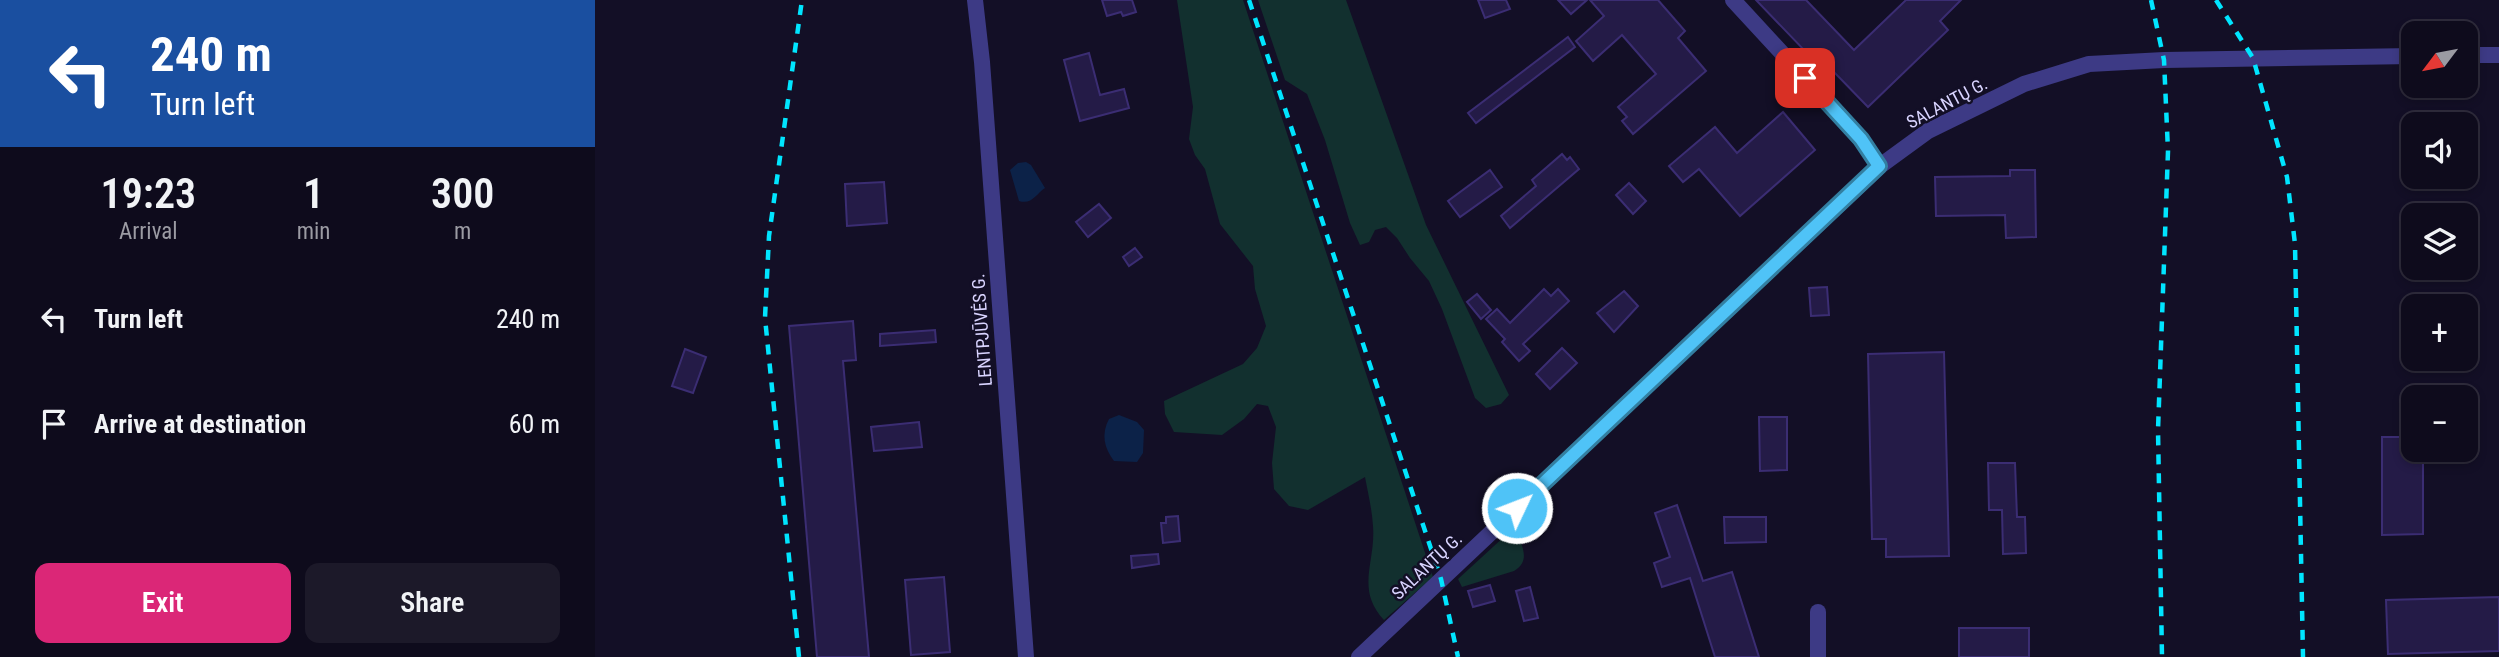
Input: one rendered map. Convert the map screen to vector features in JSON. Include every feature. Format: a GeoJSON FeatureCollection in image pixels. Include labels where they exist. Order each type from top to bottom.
{"type":"FeatureCollection","features":[{"type":"Feature","properties":{"kind":"street","name":"LENTPJŪVĖS G."},"geometry":{"type":"LineString","coordinates":[[975,0],[983,75],[1026,657]]}},
{"type":"Feature","properties":{"kind":"street"},"geometry":{"type":"LineString","coordinates":[[1733,0],[1861,139],[1879,166]]}},
{"type":"Feature","properties":{"kind":"street"},"geometry":{"type":"LineString","coordinates":[[2478,55],[2499,55]]}},
{"type":"Feature","properties":{"kind":"street","name":"SALANTŲ G."},"geometry":{"type":"LineString","coordinates":[[1359,657],[1879,166],[1928,131],[2024,84],[2089,64],[2164,60],[2401,56]]}},
{"type":"Feature","properties":{"kind":"street"},"geometry":{"type":"LineString","coordinates":[[1818,612],[1818,657]]}},
{"type":"Feature","properties":{"kind":"green space"},"geometry":{"type":"Polygon","coordinates":[[[1177,0],[1243,0],[1433,577],[1384,620],[1370,597],[1373,526],[1365,477],[1308,510],[1289,506],[1274,489],[1272,463],[1276,427],[1268,406],[1257,404],[1244,419],[1222,435],[1174,432],[1165,414],[1164,401],[1243,364],[1257,348],[1266,326],[1255,289],[1253,266],[1220,224],[1205,169],[1195,155],[1189,139],[1193,107],[1177,0]]]}},
{"type":"Feature","properties":{"kind":"green space"},"geometry":{"type":"Polygon","coordinates":[[[1258,0],[1346,0],[1426,225],[1509,395],[1501,404],[1486,408],[1475,398],[1429,281],[1397,238],[1386,227],[1375,230],[1369,242],[1360,245],[1350,223],[1325,140],[1307,94],[1285,80],[1258,0]]]}},
{"type":"Feature","properties":{"kind":"green space"},"geometry":{"type":"Polygon","coordinates":[[[1518,534],[1523,550],[1524,559],[1519,567],[1514,571],[1462,587],[1458,579],[1506,535],[1518,534]]]}},
{"type":"Feature","properties":{"kind":"water"},"geometry":{"type":"Polygon","coordinates":[[[1026,162],[1031,165],[1045,188],[1031,200],[1023,202],[1019,201],[1010,170],[1018,163],[1026,162]]]}},
{"type":"Feature","properties":{"kind":"water"},"geometry":{"type":"Polygon","coordinates":[[[1119,415],[1137,422],[1144,430],[1143,453],[1137,462],[1114,461],[1106,446],[1104,435],[1109,419],[1119,415]]]}},
{"type":"Feature","properties":{"kind":"building"},"geometry":{"type":"Polygon","coordinates":[[[1102,0],[1132,0],[1136,12],[1123,16],[1121,12],[1107,16],[1102,0]]]}},
{"type":"Feature","properties":{"kind":"building"},"geometry":{"type":"Polygon","coordinates":[[[1478,0],[1506,0],[1510,9],[1485,18],[1478,0]]]}},
{"type":"Feature","properties":{"kind":"building"},"geometry":{"type":"Polygon","coordinates":[[[1558,0],[1587,0],[1571,14],[1558,0]]]}},
{"type":"Feature","properties":{"kind":"building"},"geometry":{"type":"Polygon","coordinates":[[[1590,0],[1658,0],[1685,31],[1678,38],[1706,71],[1633,134],[1622,121],[1627,117],[1618,107],[1656,74],[1622,35],[1593,61],[1576,41],[1604,16],[1590,0]]]}},
{"type":"Feature","properties":{"kind":"building"},"geometry":{"type":"Polygon","coordinates":[[[1756,0],[1806,0],[1854,50],[1906,0],[1961,0],[1940,21],[1948,30],[1868,107],[1834,72],[1830,77],[1756,0]]]}},
{"type":"Feature","properties":{"kind":"building"},"geometry":{"type":"Polygon","coordinates":[[[1568,37],[1575,47],[1476,123],[1468,113],[1568,37]]]}},
{"type":"Feature","properties":{"kind":"building"},"geometry":{"type":"Polygon","coordinates":[[[1089,53],[1100,95],[1124,89],[1129,108],[1080,121],[1064,60],[1089,53]]]}},
{"type":"Feature","properties":{"kind":"building"},"geometry":{"type":"Polygon","coordinates":[[[1783,112],[1815,150],[1740,216],[1699,169],[1683,182],[1669,166],[1715,127],[1737,153],[1783,112]]]}},
{"type":"Feature","properties":{"kind":"building"},"geometry":{"type":"Polygon","coordinates":[[[1562,154],[1567,160],[1570,157],[1579,169],[1510,228],[1501,216],[1536,186],[1532,180],[1562,154]]]}},
{"type":"Feature","properties":{"kind":"building"},"geometry":{"type":"Polygon","coordinates":[[[1490,170],[1502,187],[1460,217],[1448,201],[1490,170]]]}},
{"type":"Feature","properties":{"kind":"building"},"geometry":{"type":"Polygon","coordinates":[[[2010,170],[2035,170],[2036,237],[2006,238],[2005,215],[1936,216],[1935,177],[2010,176],[2010,170]]]}},
{"type":"Feature","properties":{"kind":"building"},"geometry":{"type":"Polygon","coordinates":[[[884,182],[887,223],[847,226],[845,184],[884,182]]]}},
{"type":"Feature","properties":{"kind":"building"},"geometry":{"type":"Polygon","coordinates":[[[1629,183],[1646,201],[1633,214],[1616,195],[1629,183]]]}},
{"type":"Feature","properties":{"kind":"building"},"geometry":{"type":"Polygon","coordinates":[[[1099,204],[1111,218],[1088,237],[1076,222],[1099,204]]]}},
{"type":"Feature","properties":{"kind":"building"},"geometry":{"type":"Polygon","coordinates":[[[1135,248],[1142,257],[1129,266],[1123,257],[1135,248]]]}},
{"type":"Feature","properties":{"kind":"building"},"geometry":{"type":"Polygon","coordinates":[[[1827,287],[1829,315],[1811,316],[1809,288],[1827,287]]]}},
{"type":"Feature","properties":{"kind":"building"},"geometry":{"type":"Polygon","coordinates":[[[1544,289],[1551,296],[1558,289],[1569,301],[1523,344],[1530,351],[1519,361],[1502,342],[1505,339],[1486,319],[1497,309],[1510,323],[1544,289]]]}},
{"type":"Feature","properties":{"kind":"building"},"geometry":{"type":"Polygon","coordinates":[[[1624,291],[1638,306],[1614,332],[1597,313],[1624,291]]]}},
{"type":"Feature","properties":{"kind":"building"},"geometry":{"type":"Polygon","coordinates":[[[1477,294],[1491,310],[1481,319],[1467,302],[1477,294]]]}},
{"type":"Feature","properties":{"kind":"building"},"geometry":{"type":"Polygon","coordinates":[[[853,321],[856,360],[843,361],[869,657],[817,657],[789,326],[853,321]]]}},
{"type":"Feature","properties":{"kind":"building"},"geometry":{"type":"Polygon","coordinates":[[[935,330],[936,342],[880,346],[880,334],[935,330]]]}},
{"type":"Feature","properties":{"kind":"building"},"geometry":{"type":"Polygon","coordinates":[[[1562,348],[1577,363],[1550,389],[1536,374],[1562,348]]]}},
{"type":"Feature","properties":{"kind":"building"},"geometry":{"type":"Polygon","coordinates":[[[685,349],[706,357],[693,393],[672,386],[685,349]]]}},
{"type":"Feature","properties":{"kind":"building"},"geometry":{"type":"Polygon","coordinates":[[[1944,352],[1949,556],[1886,557],[1886,539],[1872,539],[1868,354],[1944,352]]]}},
{"type":"Feature","properties":{"kind":"building"},"geometry":{"type":"Polygon","coordinates":[[[1759,417],[1787,417],[1787,470],[1760,471],[1759,417]]]}},
{"type":"Feature","properties":{"kind":"building"},"geometry":{"type":"Polygon","coordinates":[[[919,422],[922,447],[874,451],[871,427],[919,422]]]}},
{"type":"Feature","properties":{"kind":"building"},"geometry":{"type":"Polygon","coordinates":[[[2382,437],[2401,437],[2401,462],[2423,462],[2423,534],[2382,535],[2382,437]]]}},
{"type":"Feature","properties":{"kind":"building"},"geometry":{"type":"Polygon","coordinates":[[[1988,463],[2015,463],[2017,517],[2025,517],[2026,553],[2003,554],[2002,510],[1989,510],[1988,463]]]}},
{"type":"Feature","properties":{"kind":"building"},"geometry":{"type":"Polygon","coordinates":[[[1677,505],[1703,581],[1732,572],[1759,657],[1715,657],[1690,578],[1662,587],[1654,563],[1670,557],[1655,513],[1677,505]]]}},
{"type":"Feature","properties":{"kind":"building"},"geometry":{"type":"Polygon","coordinates":[[[1178,516],[1180,541],[1163,543],[1161,523],[1166,523],[1166,517],[1178,516]]]}},
{"type":"Feature","properties":{"kind":"building"},"geometry":{"type":"Polygon","coordinates":[[[1724,517],[1766,517],[1766,542],[1725,543],[1724,517]]]}},
{"type":"Feature","properties":{"kind":"building"},"geometry":{"type":"Polygon","coordinates":[[[1158,554],[1159,564],[1132,568],[1131,556],[1158,554]]]}},
{"type":"Feature","properties":{"kind":"building"},"geometry":{"type":"Polygon","coordinates":[[[944,577],[950,652],[911,655],[905,580],[944,577]]]}},
{"type":"Feature","properties":{"kind":"building"},"geometry":{"type":"Polygon","coordinates":[[[1490,585],[1495,601],[1473,607],[1468,591],[1490,585]]]}},
{"type":"Feature","properties":{"kind":"building"},"geometry":{"type":"Polygon","coordinates":[[[1530,587],[1538,618],[1524,621],[1516,591],[1530,587]]]}},
{"type":"Feature","properties":{"kind":"building"},"geometry":{"type":"Polygon","coordinates":[[[2499,597],[2499,651],[2388,654],[2386,600],[2499,597]]]}},
{"type":"Feature","properties":{"kind":"building"},"geometry":{"type":"Polygon","coordinates":[[[1959,628],[2029,628],[2029,657],[1959,657],[1959,628]]]}},
{"type":"Feature","properties":{"kind":"railway"},"geometry":{"type":"LineString","coordinates":[[799,657],[765,318],[769,236],[802,0]]}},
{"type":"Feature","properties":{"kind":"railway"},"geometry":{"type":"LineString","coordinates":[[1249,0],[1441,579],[1458,657]]}},
{"type":"Feature","properties":{"kind":"railway"},"geometry":{"type":"LineString","coordinates":[[2151,0],[2164,60],[2168,151],[2158,430],[2162,657]]}},
{"type":"Feature","properties":{"kind":"railway"},"geometry":{"type":"LineString","coordinates":[[2216,0],[2253,58],[2287,177],[2295,244],[2303,657]]}},
{"type":"Feature","properties":{"kind":"route"},"geometry":{"type":"LineString","coordinates":[[1517,508],[1879,166],[1861,139],[1805,78]]}}]}
